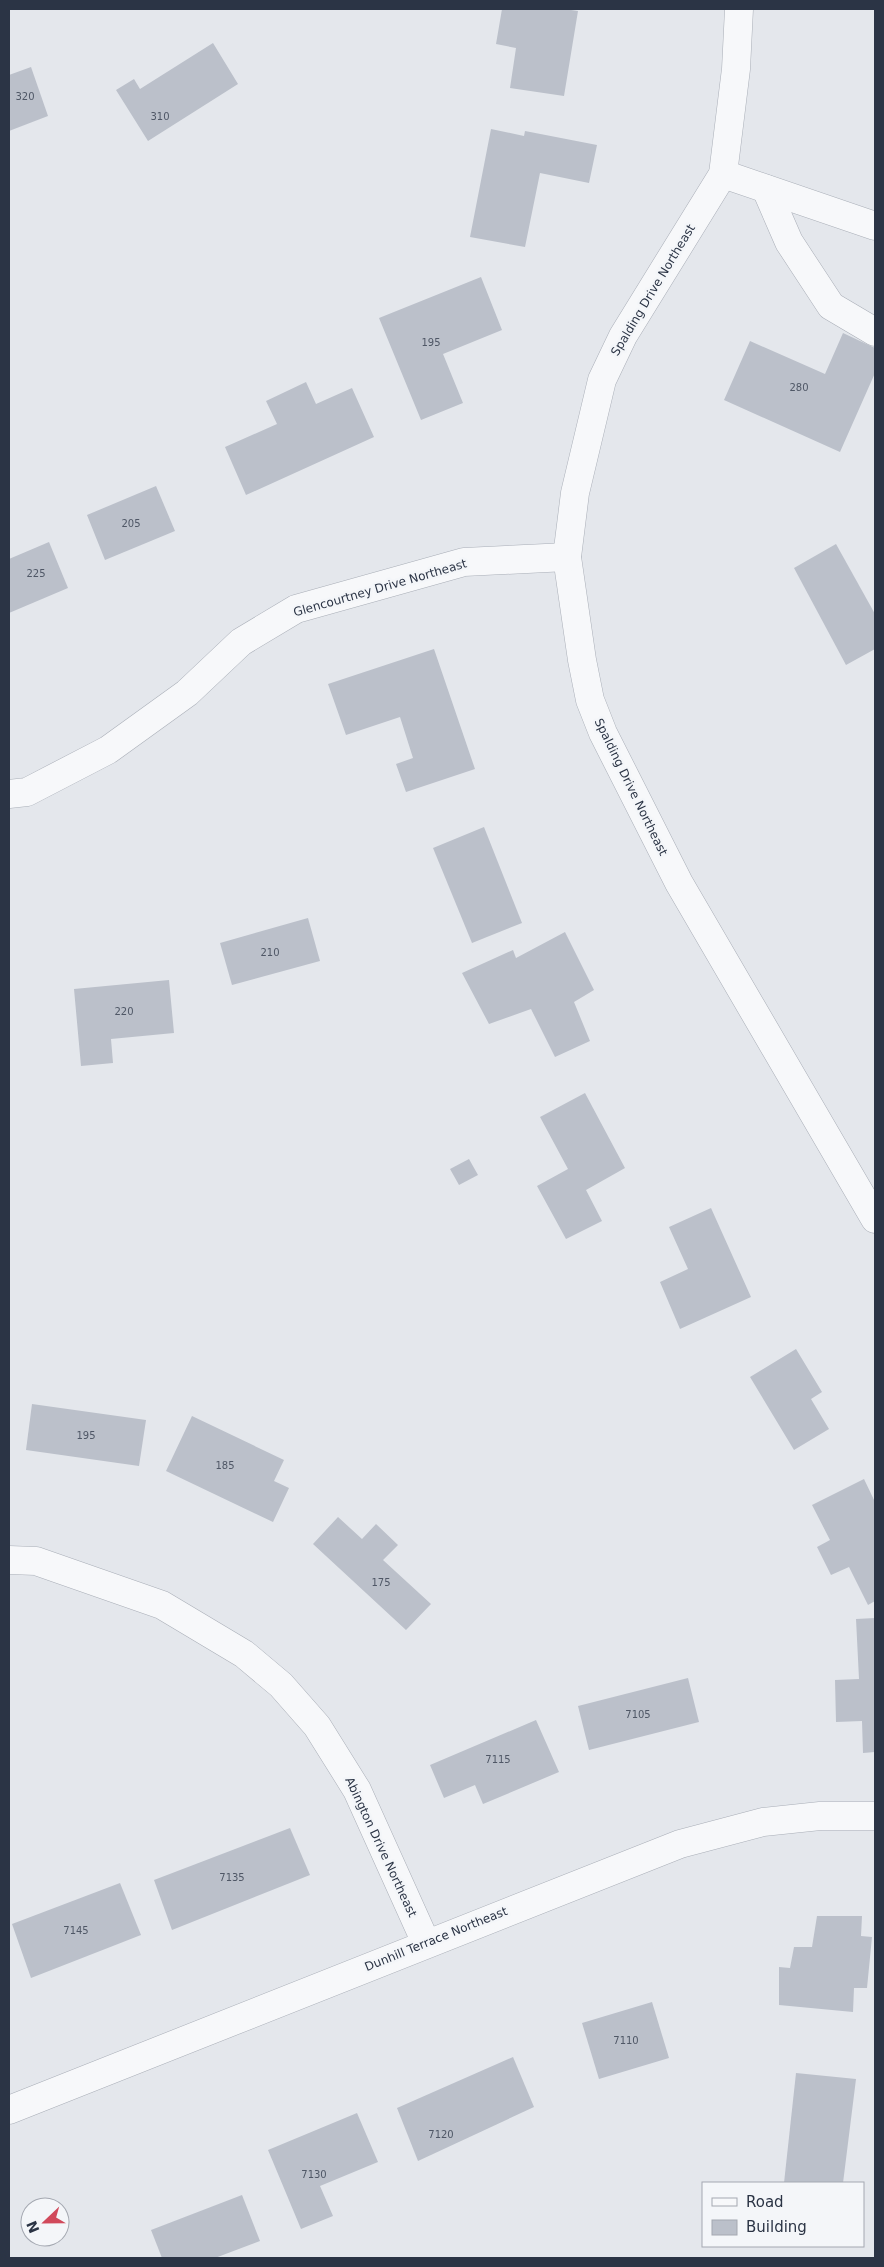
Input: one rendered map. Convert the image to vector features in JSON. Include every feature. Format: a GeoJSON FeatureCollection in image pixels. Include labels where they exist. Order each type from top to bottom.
{"type":"FeatureCollection","features":[{"type":"Feature","properties":{"kind":"street","name":"Spalding Drive Northeast"},"geometry":{"type":"LineString","coordinates":[[739,9],[736,69],[723,174],[623,336],[602,380],[575,493],[567,557],[582,660],[590,700],[603,733],[679,883],[875,1219]]}},
{"type":"Feature","properties":{"kind":"street"},"geometry":{"type":"LineString","coordinates":[[723,174],[875,226]]}},
{"type":"Feature","properties":{"kind":"street"},"geometry":{"type":"LineString","coordinates":[[766,189],[789,242],[831,306],[875,332]]}},
{"type":"Feature","properties":{"kind":"street","name":"Glencourtney Drive Northeast"},"geometry":{"type":"LineString","coordinates":[[9,794],[27,792],[108,750],[187,693],[241,642],[296,610],[464,562],[567,557]]}},
{"type":"Feature","properties":{"kind":"street","name":"Abington Drive Northeast"},"geometry":{"type":"LineString","coordinates":[[9,1560],[36,1561],[162,1605],[244,1654],[281,1685],[317,1726],[357,1790],[426,1943]]}},
{"type":"Feature","properties":{"kind":"street","name":"Dunhill Terrace Northeast"},"geometry":{"type":"LineString","coordinates":[[9,2110],[426,1943],[680,1844],[763,1822],[820,1816],[875,1816]]}},
{"type":"Feature","properties":{"kind":"building"},"geometry":{"type":"Polygon","coordinates":[[[502,9],[564,9],[578,11],[564,96],[510,88],[516,48],[496,44],[502,9]]]}},
{"type":"Feature","properties":{"kind":"building"},"geometry":{"type":"Polygon","coordinates":[[[213,43],[238,84],[148,141],[116,90],[134,79],[140,89],[213,43]]]}},
{"type":"Feature","properties":{"kind":"building"},"geometry":{"type":"Polygon","coordinates":[[[31,67],[48,116],[9,131],[9,75],[31,67]]]}},
{"type":"Feature","properties":{"kind":"building"},"geometry":{"type":"Polygon","coordinates":[[[491,129],[524,136],[525,131],[597,145],[589,183],[540,173],[525,247],[470,237],[491,129]]]}},
{"type":"Feature","properties":{"kind":"building"},"geometry":{"type":"Polygon","coordinates":[[[481,277],[502,330],[443,354],[463,403],[421,420],[379,318],[481,277]]]}},
{"type":"Feature","properties":{"kind":"building"},"geometry":{"type":"Polygon","coordinates":[[[843,333],[875,348],[875,373],[840,452],[724,400],[750,341],[825,374],[843,333]]]}},
{"type":"Feature","properties":{"kind":"building"},"geometry":{"type":"Polygon","coordinates":[[[306,382],[316,404],[352,388],[374,437],[246,495],[225,447],[277,424],[266,401],[306,382]]]}},
{"type":"Feature","properties":{"kind":"building"},"geometry":{"type":"Polygon","coordinates":[[[156,486],[175,531],[105,560],[87,515],[156,486]]]}},
{"type":"Feature","properties":{"kind":"building"},"geometry":{"type":"Polygon","coordinates":[[[49,542],[68,588],[9,613],[9,559],[49,542]]]}},
{"type":"Feature","properties":{"kind":"building"},"geometry":{"type":"Polygon","coordinates":[[[836,544],[875,614],[875,649],[846,665],[794,568],[836,544]]]}},
{"type":"Feature","properties":{"kind":"building"},"geometry":{"type":"Polygon","coordinates":[[[434,649],[475,769],[406,792],[396,764],[413,758],[400,717],[346,735],[328,684],[434,649]]]}},
{"type":"Feature","properties":{"kind":"building"},"geometry":{"type":"Polygon","coordinates":[[[484,827],[522,923],[472,943],[433,848],[484,827]]]}},
{"type":"Feature","properties":{"kind":"building"},"geometry":{"type":"Polygon","coordinates":[[[308,918],[320,961],[232,985],[220,943],[308,918]]]}},
{"type":"Feature","properties":{"kind":"building"},"geometry":{"type":"Polygon","coordinates":[[[565,932],[594,990],[574,1002],[590,1041],[555,1057],[531,1009],[489,1024],[462,973],[513,950],[516,958],[565,932]]]}},
{"type":"Feature","properties":{"kind":"building"},"geometry":{"type":"Polygon","coordinates":[[[169,980],[174,1033],[111,1039],[113,1063],[81,1066],[74,989],[169,980]]]}},
{"type":"Feature","properties":{"kind":"building"},"geometry":{"type":"Polygon","coordinates":[[[585,1093],[625,1168],[586,1190],[602,1221],[566,1239],[537,1186],[568,1169],[540,1117],[585,1093]]]}},
{"type":"Feature","properties":{"kind":"building"},"geometry":{"type":"Polygon","coordinates":[[[469,1159],[478,1175],[459,1185],[450,1169],[469,1159]]]}},
{"type":"Feature","properties":{"kind":"building"},"geometry":{"type":"Polygon","coordinates":[[[711,1208],[751,1297],[680,1329],[660,1282],[688,1269],[669,1227],[711,1208]]]}},
{"type":"Feature","properties":{"kind":"building"},"geometry":{"type":"Polygon","coordinates":[[[796,1349],[822,1392],[811,1399],[829,1429],[794,1450],[750,1377],[796,1349]]]}},
{"type":"Feature","properties":{"kind":"building"},"geometry":{"type":"Polygon","coordinates":[[[32,1404],[146,1420],[139,1466],[26,1450],[32,1404]]]}},
{"type":"Feature","properties":{"kind":"building"},"geometry":{"type":"Polygon","coordinates":[[[192,1416],[284,1460],[274,1481],[289,1488],[273,1522],[166,1471],[192,1416]]]}},
{"type":"Feature","properties":{"kind":"building"},"geometry":{"type":"Polygon","coordinates":[[[864,1479],[875,1502],[875,1601],[868,1605],[849,1567],[831,1575],[817,1547],[830,1540],[812,1505],[864,1479]]]}},
{"type":"Feature","properties":{"kind":"building"},"geometry":{"type":"Polygon","coordinates":[[[338,1517],[362,1539],[376,1524],[398,1545],[383,1560],[431,1604],[406,1630],[313,1544],[338,1517]]]}},
{"type":"Feature","properties":{"kind":"building"},"geometry":{"type":"Polygon","coordinates":[[[875,1618],[875,1752],[863,1753],[862,1721],[836,1722],[835,1680],[859,1679],[856,1619],[875,1618]]]}},
{"type":"Feature","properties":{"kind":"building"},"geometry":{"type":"Polygon","coordinates":[[[688,1678],[699,1722],[589,1750],[578,1706],[688,1678]]]}},
{"type":"Feature","properties":{"kind":"building"},"geometry":{"type":"Polygon","coordinates":[[[536,1720],[559,1772],[483,1804],[475,1785],[444,1798],[430,1765],[536,1720]]]}},
{"type":"Feature","properties":{"kind":"building"},"geometry":{"type":"Polygon","coordinates":[[[290,1828],[310,1875],[172,1930],[154,1880],[290,1828]]]}},
{"type":"Feature","properties":{"kind":"building"},"geometry":{"type":"Polygon","coordinates":[[[120,1883],[141,1935],[31,1978],[12,1924],[120,1883]]]}},
{"type":"Feature","properties":{"kind":"building"},"geometry":{"type":"Polygon","coordinates":[[[817,1916],[862,1916],[861,1936],[872,1937],[867,1988],[854,1988],[853,2012],[779,2005],[779,1967],[790,1968],[794,1947],[812,1947],[817,1916]]]}},
{"type":"Feature","properties":{"kind":"building"},"geometry":{"type":"Polygon","coordinates":[[[652,2002],[669,2058],[599,2079],[582,2023],[652,2002]]]}},
{"type":"Feature","properties":{"kind":"building"},"geometry":{"type":"Polygon","coordinates":[[[513,2057],[534,2107],[418,2161],[397,2108],[513,2057]]]}},
{"type":"Feature","properties":{"kind":"building"},"geometry":{"type":"Polygon","coordinates":[[[796,2073],[856,2079],[843,2182],[784,2182],[796,2073]]]}},
{"type":"Feature","properties":{"kind":"building"},"geometry":{"type":"Polygon","coordinates":[[[357,2113],[378,2162],[320,2186],[333,2216],[301,2229],[268,2150],[357,2113]]]}},
{"type":"Feature","properties":{"kind":"building"},"geometry":{"type":"Polygon","coordinates":[[[242,2195],[260,2241],[215,2258],[162,2258],[151,2230],[242,2195]]]}}]}
